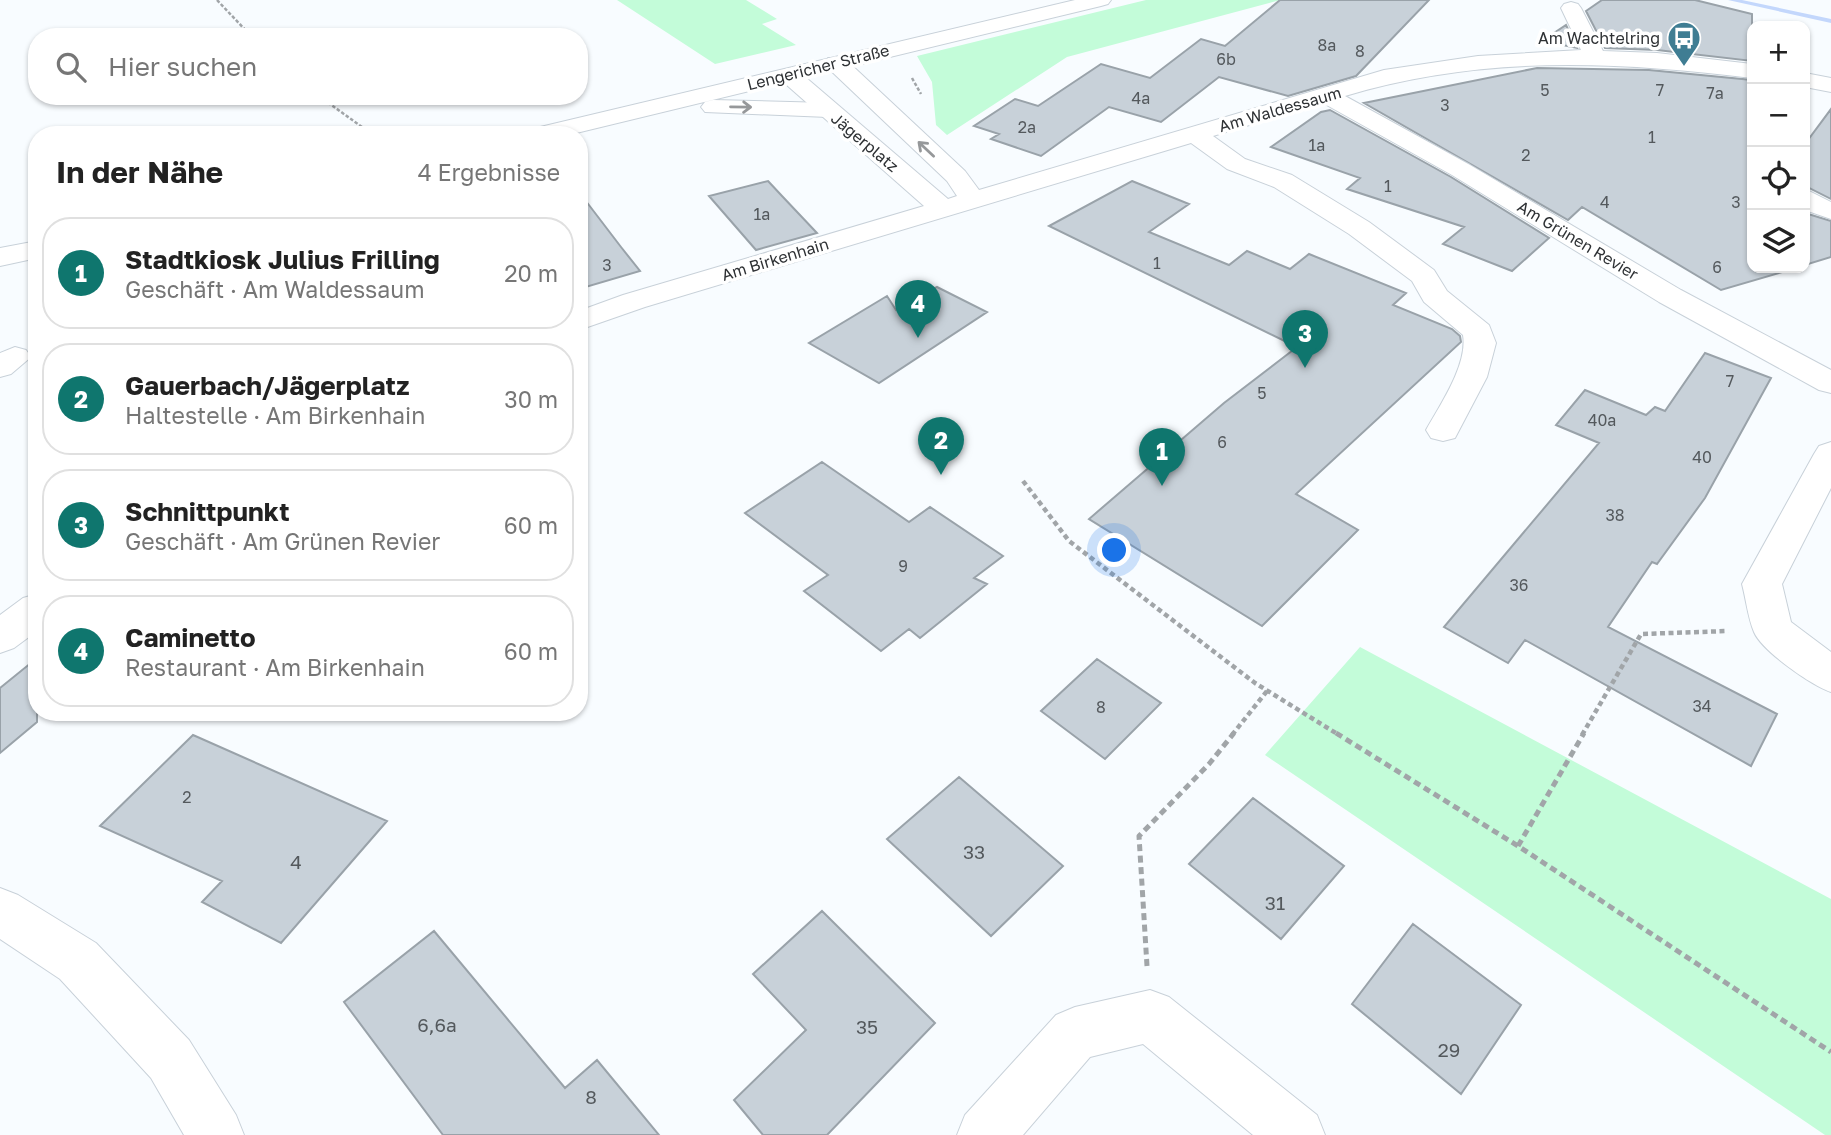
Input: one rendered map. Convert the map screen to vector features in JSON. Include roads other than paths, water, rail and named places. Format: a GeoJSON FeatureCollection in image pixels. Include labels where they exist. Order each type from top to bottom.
{"type":"FeatureCollection","features":[{"type":"Feature","properties":{"kind":"street","name":"Lengericher Straße"},"geometry":{"type":"LineString","coordinates":[[574,126],[1101,0]]}},
{"type":"Feature","properties":{"kind":"street"},"geometry":{"type":"LineString","coordinates":[[1571,8],[1594,55]]}},
{"type":"Feature","properties":{"kind":"street","name":"Am Waldessaum"},"geometry":{"type":"LineString","coordinates":[[972,199],[1384,77],[1454,63],[1525,56],[1594,55],[1677,61],[1747,70]]}},
{"type":"Feature","properties":{"kind":"street","name":"Jägerplatz"},"geometry":{"type":"LineString","coordinates":[[836,63],[956,176],[972,199]]}},
{"type":"Feature","properties":{"kind":"street","name":"Jägerplatz"},"geometry":{"type":"LineString","coordinates":[[789,75],[943,208]]}},
{"type":"Feature","properties":{"kind":"street"},"geometry":{"type":"LineString","coordinates":[[1810,81],[1831,85]]}},
{"type":"Feature","properties":{"kind":"street","name":"Am Grünen Revier"},"geometry":{"type":"LineString","coordinates":[[1326,95],[1461,170],[1670,296],[1831,383]]}},
{"type":"Feature","properties":{"kind":"street"},"geometry":{"type":"LineString","coordinates":[[624,114],[698,107],[828,110]]}},
{"type":"Feature","properties":{"kind":"street"},"geometry":{"type":"LineString","coordinates":[[1195,134],[1236,164],[1283,181],[1359,228],[1424,276],[1434,296],[1478,332],[1480,344],[1471,377],[1443,430]]}},
{"type":"Feature","properties":{"kind":"street","name":"Am Birkenhain"},"geometry":{"type":"LineString","coordinates":[[588,318],[634,301],[972,199]]}},
{"type":"Feature","properties":{"kind":"street"},"geometry":{"type":"LineString","coordinates":[[1810,201],[1831,211]]}},
{"type":"Feature","properties":{"kind":"street"},"geometry":{"type":"LineString","coordinates":[[0,257],[28,251]]}},
{"type":"Feature","properties":{"kind":"street"},"geometry":{"type":"LineString","coordinates":[[1831,454],[1762,584],[1773,630],[1831,675]]}},
{"type":"Feature","properties":{"kind":"street"},"geometry":{"type":"LineString","coordinates":[[0,637],[28,615]]}},
{"type":"Feature","properties":{"kind":"street"},"geometry":{"type":"LineString","coordinates":[[0,911],[78,961],[170,1059],[216,1135]]}},
{"type":"Feature","properties":{"kind":"street"},"geometry":{"type":"LineString","coordinates":[[985,1135],[1075,1034],[1150,1016],[1297,1135]]}},
{"type":"Feature","properties":{"kind":"waterway"},"geometry":{"type":"LineString","coordinates":[[1732,0],[1831,21]]}},
{"type":"Feature","properties":{"kind":"place","name":"Am Wachtelring"},"geometry":{"type":"Point","coordinates":[1684,68]}},
{"type":"Feature","properties":{"kind":"place","name":"Caminetto"},"geometry":{"type":"Point","coordinates":[918,338]}},
{"type":"Feature","properties":{"kind":"place","name":"Schnittpunkt"},"geometry":{"type":"Point","coordinates":[1305,368]}},
{"type":"Feature","properties":{"kind":"place","name":"Gauerbach/Jägerplatz"},"geometry":{"type":"Point","coordinates":[941,475]}},
{"type":"Feature","properties":{"kind":"place","name":"Stadtkiosk Julius Frilling"},"geometry":{"type":"Point","coordinates":[1162,486]}}]}
